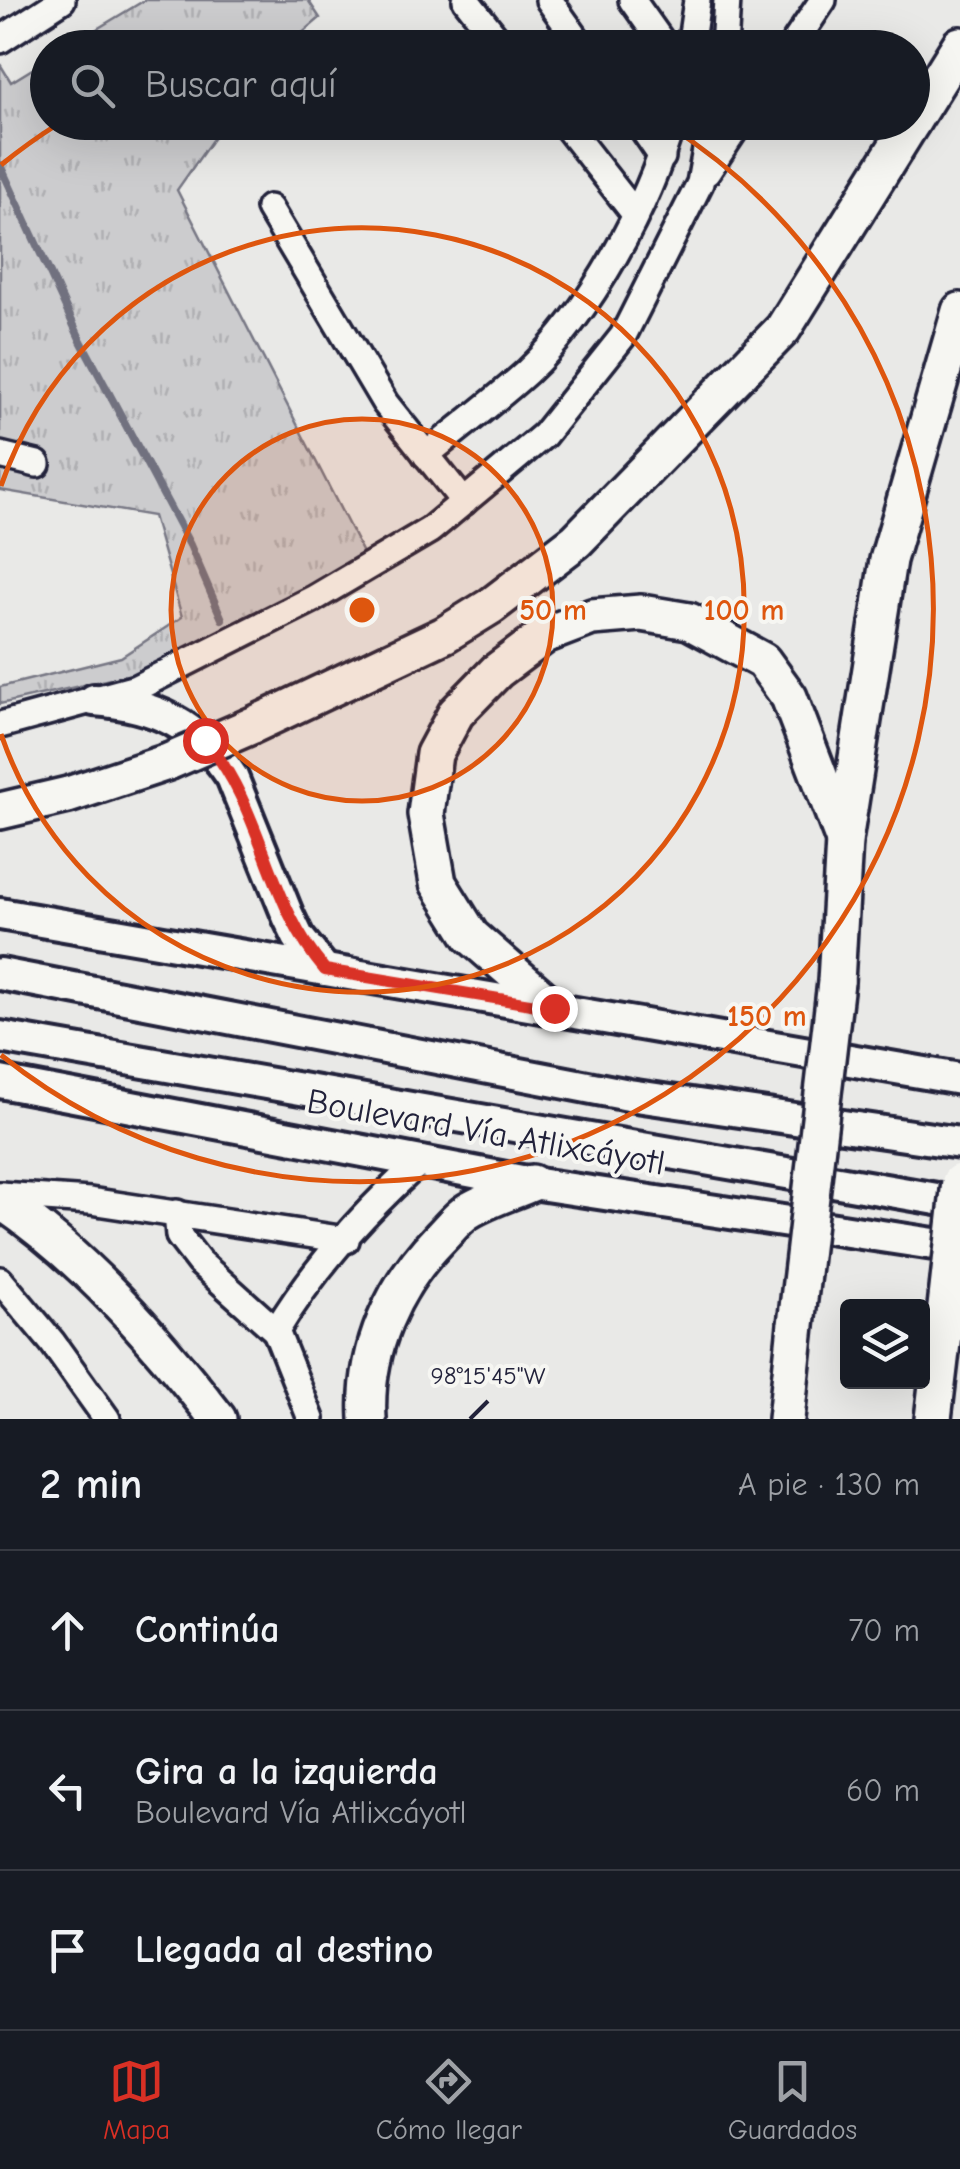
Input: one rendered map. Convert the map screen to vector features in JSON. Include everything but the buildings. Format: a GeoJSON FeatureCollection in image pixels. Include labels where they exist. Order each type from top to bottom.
{"type":"FeatureCollection","features":[{"type":"Feature","properties":{"kind":"highway"},"geometry":{"type":"LineString","coordinates":[[930,93],[960,45]]}},
{"type":"Feature","properties":{"kind":"highway"},"geometry":{"type":"LineString","coordinates":[[0,811],[68,795],[168,762],[444,635],[491,606],[576,541],[783,329],[901,140]]}},
{"type":"Feature","properties":{"kind":"highway"},"geometry":{"type":"LineString","coordinates":[[782,1409],[796,1325],[836,982],[844,841],[888,560],[960,312]]}},
{"type":"Feature","properties":{"kind":"highway"},"geometry":{"type":"LineString","coordinates":[[554,1008],[470,936],[438,883],[426,814],[434,754],[456,713],[497,671],[546,635],[592,617],[641,613],[689,620],[763,661],[789,696],[844,841]]}},
{"type":"Feature","properties":{"kind":"highway"},"geometry":{"type":"LineString","coordinates":[[933,1419],[960,1182]]}},
{"type":"Feature","properties":{"kind":"highway"},"geometry":{"type":"LineString","coordinates":[[368,1419],[369,1377],[383,1327],[392,1300],[419,1260],[465,1212],[532,1183]]}},
{"type":"Feature","properties":{"kind":"highway"},"geometry":{"type":"LineString","coordinates":[[0,1198],[127,1312],[218,1419]]}},
{"type":"Feature","properties":{"kind":"highway"},"geometry":{"type":"LineString","coordinates":[[942,1348],[952,1419]]}},
{"type":"Feature","properties":{"kind":"main road"},"geometry":{"type":"LineString","coordinates":[[94,700],[136,704],[205,740],[232,777],[298,936],[325,970]]}},
{"type":"Feature","properties":{"kind":"main road"},"geometry":{"type":"LineString","coordinates":[[0,914],[960,1079]]}},
{"type":"Feature","properties":{"kind":"main road","name":"Boulevard Vía Atlixcáyotl"},"geometry":{"type":"LineString","coordinates":[[0,974],[629,1095],[960,1143]]}},
{"type":"Feature","properties":{"kind":"main road","name":"Boulevard Vía Atlixcáyotl"},"geometry":{"type":"LineString","coordinates":[[0,1037],[960,1203]]}},
{"type":"Feature","properties":{"kind":"main road","name":"Boulevard Vía Atlixcáyotl"},"geometry":{"type":"LineString","coordinates":[[0,1082],[532,1183],[960,1248]]}},
{"type":"Feature","properties":{"kind":"street"},"geometry":{"type":"LineString","coordinates":[[0,40],[62,0]]}},
{"type":"Feature","properties":{"kind":"street"},"geometry":{"type":"LineString","coordinates":[[466,0],[490,30]]}},
{"type":"Feature","properties":{"kind":"street"},"geometry":{"type":"LineString","coordinates":[[549,0],[570,30]]}},
{"type":"Feature","properties":{"kind":"street"},"geometry":{"type":"LineString","coordinates":[[632,0],[653,30]]}},
{"type":"Feature","properties":{"kind":"street"},"geometry":{"type":"LineString","coordinates":[[693,30],[697,0]]}},
{"type":"Feature","properties":{"kind":"street"},"geometry":{"type":"LineString","coordinates":[[725,30],[727,0]]}},
{"type":"Feature","properties":{"kind":"street"},"geometry":{"type":"LineString","coordinates":[[803,30],[823,0]]}},
{"type":"Feature","properties":{"kind":"street"},"geometry":{"type":"LineString","coordinates":[[577,140],[635,214]]}},
{"type":"Feature","properties":{"kind":"street"},"geometry":{"type":"LineString","coordinates":[[650,140],[662,157]]}},
{"type":"Feature","properties":{"kind":"street"},"geometry":{"type":"LineString","coordinates":[[426,454],[529,370],[576,317],[614,256],[667,140]]}},
{"type":"Feature","properties":{"kind":"street"},"geometry":{"type":"LineString","coordinates":[[700,183],[708,140]]}},
{"type":"Feature","properties":{"kind":"street"},"geometry":{"type":"LineString","coordinates":[[0,726],[136,688],[312,599],[430,530],[544,435],[623,336],[700,183],[728,140]]}},
{"type":"Feature","properties":{"kind":"street"},"geometry":{"type":"LineString","coordinates":[[269,208],[384,403],[464,502]]}},
{"type":"Feature","properties":{"kind":"street"},"geometry":{"type":"LineString","coordinates":[[0,455],[37,464]]}},
{"type":"Feature","properties":{"kind":"street"},"geometry":{"type":"LineString","coordinates":[[276,1331],[290,1308],[380,1198],[422,1160]]}},
{"type":"Feature","properties":{"kind":"street"},"geometry":{"type":"LineString","coordinates":[[0,1198],[90,1201],[346,1240]]}},
{"type":"Feature","properties":{"kind":"street"},"geometry":{"type":"LineString","coordinates":[[177,1214],[179,1236],[199,1262],[276,1331],[312,1419]]}},
{"type":"Feature","properties":{"kind":"street"},"geometry":{"type":"LineString","coordinates":[[0,1280],[52,1342],[107,1419]]}},
{"type":"Feature","properties":{"kind":"green space"},"geometry":{"type":"Polygon","coordinates":[[[145,0],[308,0],[320,18],[306,30],[95,30],[145,0]]]}},
{"type":"Feature","properties":{"kind":"green space"},"geometry":{"type":"Polygon","coordinates":[[[0,64],[11,82],[30,70],[30,140],[212,140],[177,190],[365,557],[310,589],[137,673],[0,704],[0,687],[121,657],[182,617],[153,516],[0,490],[0,64]]]}},
{"type":"Feature","properties":{"kind":"waterway"},"geometry":{"type":"LineString","coordinates":[[0,165],[81,341],[190,545],[222,619]]}},
{"type":"Feature","properties":{"kind":"route"},"geometry":{"type":"LineString","coordinates":[[205,740],[232,777],[298,936],[325,970],[554,1008]]}}]}
